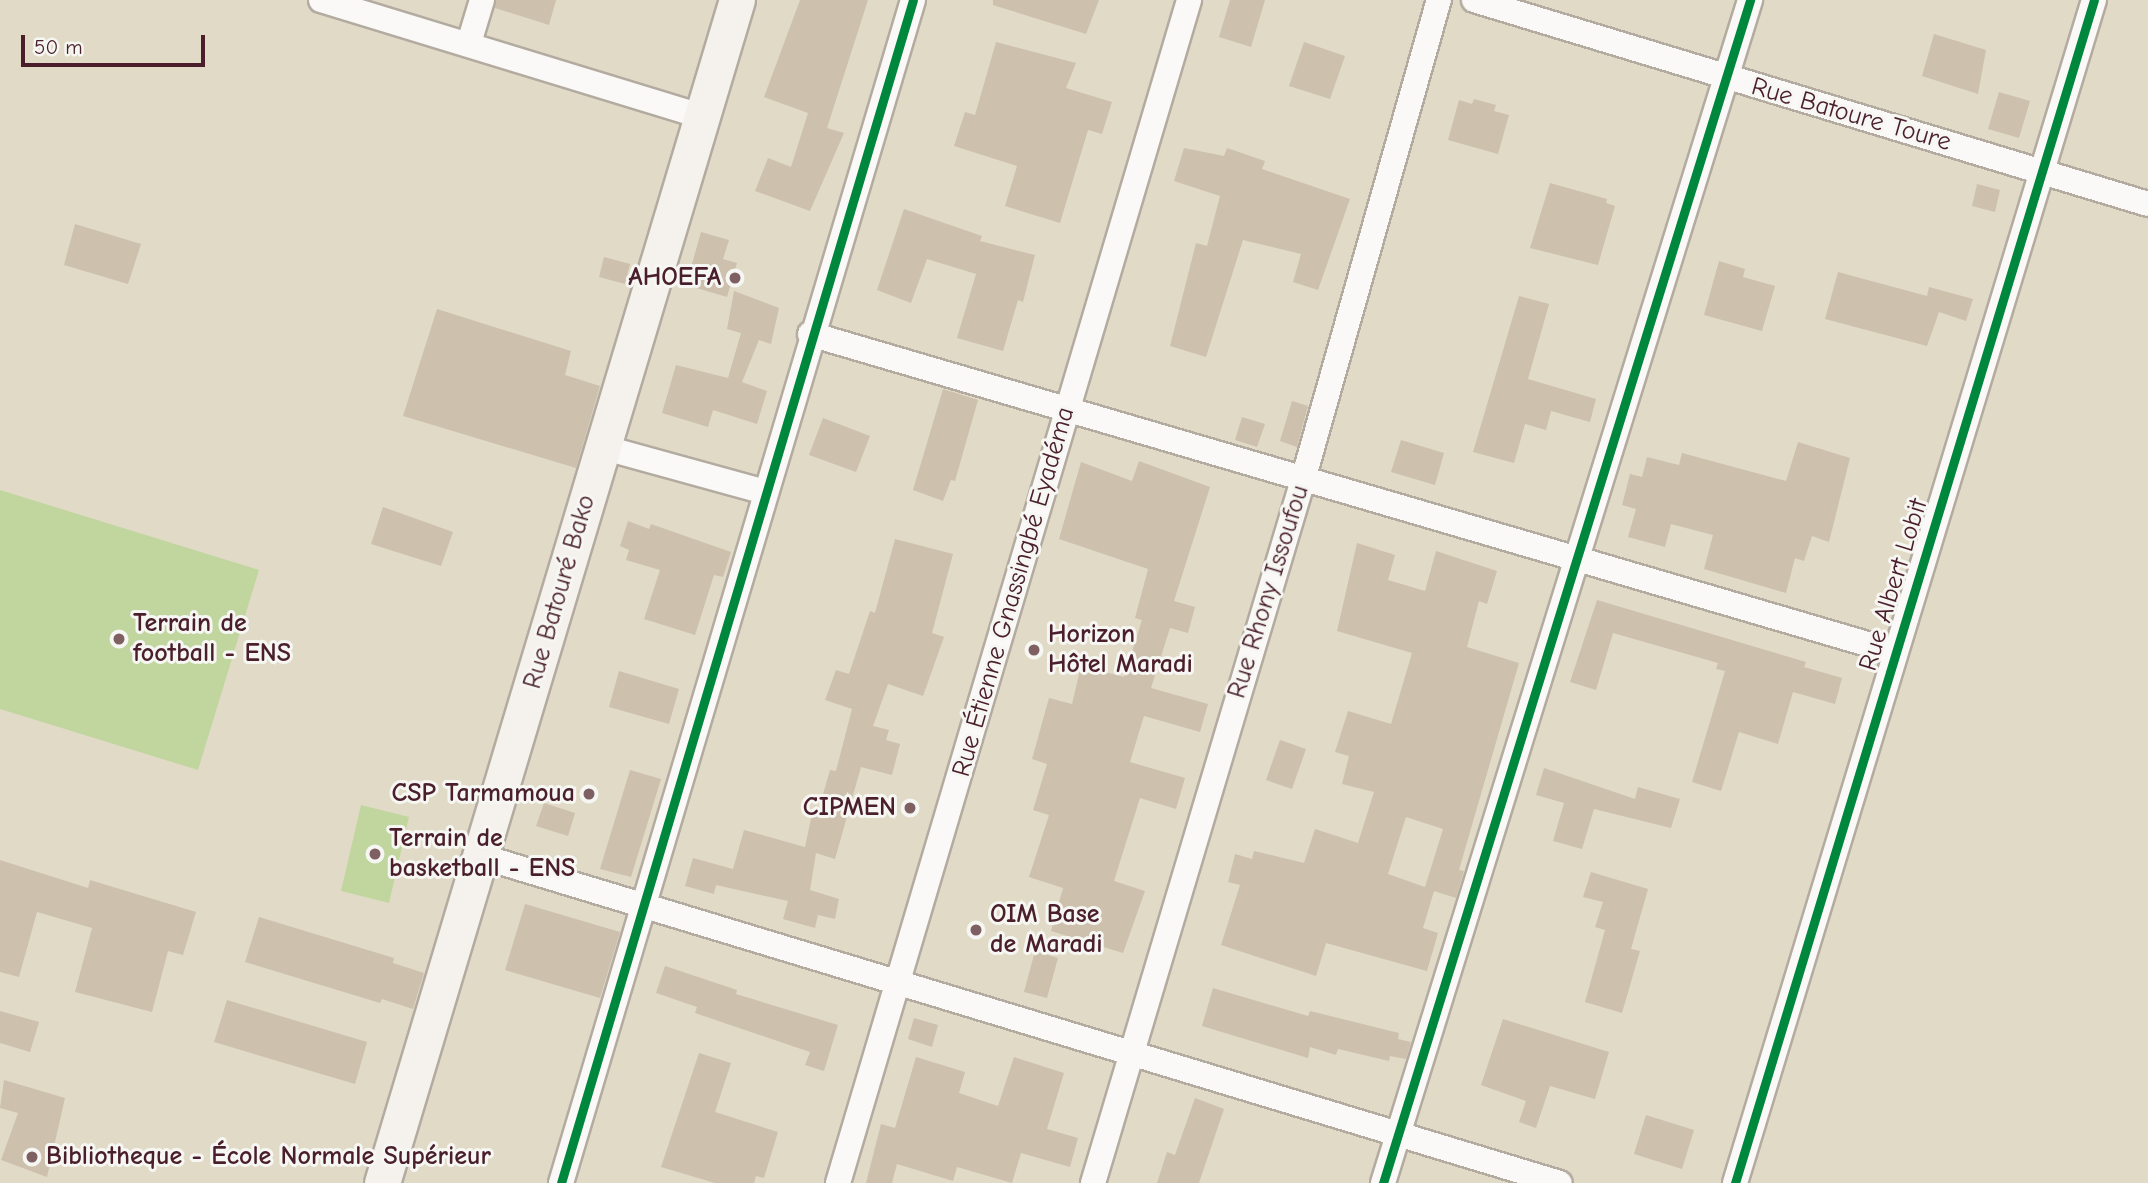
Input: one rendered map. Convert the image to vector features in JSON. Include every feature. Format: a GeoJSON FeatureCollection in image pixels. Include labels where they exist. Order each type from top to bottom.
{"type":"FeatureCollection","features":[{"type":"Feature","properties":{"kind":"main road","name":"Rue Batouré Bako"},"geometry":{"type":"LineString","coordinates":[[382,1183],[737,0]]}},
{"type":"Feature","properties":{"kind":"street"},"geometry":{"type":"LineString","coordinates":[[321,0],[701,116]]}},
{"type":"Feature","properties":{"kind":"street"},"geometry":{"type":"LineString","coordinates":[[469,43],[481,0]]}},
{"type":"Feature","properties":{"kind":"street"},"geometry":{"type":"LineString","coordinates":[[561,1183],[810,334],[913,0]]}},
{"type":"Feature","properties":{"kind":"street","name":"Rue Étienne Gnassingbé Eyadéma"},"geometry":{"type":"LineString","coordinates":[[838,1183],[1189,0]]}},
{"type":"Feature","properties":{"kind":"street","name":"Rue Rhony Issoufou"},"geometry":{"type":"LineString","coordinates":[[1093,1183],[1303,480],[1439,0]]}},
{"type":"Feature","properties":{"kind":"street","name":"Rue Batoure Toure"},"geometry":{"type":"LineString","coordinates":[[1475,0],[2148,204]]}},
{"type":"Feature","properties":{"kind":"street"},"geometry":{"type":"LineString","coordinates":[[1383,1183],[1750,0]]}},
{"type":"Feature","properties":{"kind":"street","name":"Rue Albert Lobit"},"geometry":{"type":"LineString","coordinates":[[1735,1183],[2040,170],[2094,0]]}},
{"type":"Feature","properties":{"kind":"street"},"geometry":{"type":"LineString","coordinates":[[810,334],[1576,561],[1895,652]]}},
{"type":"Feature","properties":{"kind":"street"},"geometry":{"type":"LineString","coordinates":[[602,447],[765,492]]}},
{"type":"Feature","properties":{"kind":"street"},"geometry":{"type":"LineString","coordinates":[[480,856],[897,980],[1398,1136],[1560,1183]]}},
{"type":"Feature","properties":{"kind":"green space","name":"Terrain de football - ENS"},"geometry":{"type":"Polygon","coordinates":[[[0,490],[259,570],[198,770],[0,709],[0,490]]]}},
{"type":"Feature","properties":{"kind":"green space","name":"Terrain de basketball - ENS"},"geometry":{"type":"Polygon","coordinates":[[[361,805],[409,817],[389,903],[341,891],[361,805]]]}},
{"type":"Feature","properties":{"kind":"building"},"geometry":{"type":"Polygon","coordinates":[[[496,0],[556,0],[549,25],[495,8],[496,0]]]}},
{"type":"Feature","properties":{"kind":"building"},"geometry":{"type":"Polygon","coordinates":[[[800,0],[868,0],[827,128],[844,133],[810,211],[755,191],[768,158],[791,167],[808,113],[764,97],[800,0]]]}},
{"type":"Feature","properties":{"kind":"building"},"geometry":{"type":"Polygon","coordinates":[[[993,0],[1099,0],[1086,34],[993,5],[993,0]]]}},
{"type":"Feature","properties":{"kind":"building"},"geometry":{"type":"Polygon","coordinates":[[[1230,0],[1265,0],[1251,47],[1219,37],[1230,0]]]}},
{"type":"Feature","properties":{"kind":"building"},"geometry":{"type":"Polygon","coordinates":[[[1934,34],[1986,50],[1978,94],[1922,76],[1934,34]]]}},
{"type":"Feature","properties":{"kind":"building"},"geometry":{"type":"Polygon","coordinates":[[[996,42],[1076,63],[1066,88],[1112,102],[1102,134],[1088,130],[1060,223],[1005,206],[1017,166],[954,146],[965,112],[975,115],[996,42]]]}},
{"type":"Feature","properties":{"kind":"building"},"geometry":{"type":"Polygon","coordinates":[[[1304,42],[1345,56],[1330,99],[1289,86],[1304,42]]]}},
{"type":"Feature","properties":{"kind":"building"},"geometry":{"type":"Polygon","coordinates":[[[1999,92],[2030,101],[2019,138],[1988,129],[1999,92]]]}},
{"type":"Feature","properties":{"kind":"building"},"geometry":{"type":"Polygon","coordinates":[[[1474,99],[1496,105],[1494,111],[1509,115],[1498,154],[1448,140],[1459,100],[1472,104],[1474,99]]]}},
{"type":"Feature","properties":{"kind":"building"},"geometry":{"type":"Polygon","coordinates":[[[1184,148],[1224,156],[1227,148],[1265,161],[1262,169],[1350,199],[1318,290],[1293,282],[1301,254],[1243,240],[1206,357],[1170,346],[1196,243],[1207,246],[1220,196],[1174,181],[1184,148]]]}},
{"type":"Feature","properties":{"kind":"building"},"geometry":{"type":"Polygon","coordinates":[[[1550,183],[1607,199],[1606,203],[1615,206],[1598,265],[1530,248],[1550,183]]]}},
{"type":"Feature","properties":{"kind":"building"},"geometry":{"type":"Polygon","coordinates":[[[1977,184],[2000,190],[1995,212],[1972,206],[1977,184]]]}},
{"type":"Feature","properties":{"kind":"building"},"geometry":{"type":"Polygon","coordinates":[[[904,209],[982,236],[980,241],[1035,255],[1023,302],[1018,300],[1003,351],[957,338],[976,274],[927,259],[911,303],[877,290],[904,209]]]}},
{"type":"Feature","properties":{"kind":"building"},"geometry":{"type":"Polygon","coordinates":[[[75,224],[141,244],[128,284],[64,265],[75,224]]]}},
{"type":"Feature","properties":{"kind":"building"},"geometry":{"type":"Polygon","coordinates":[[[701,232],[729,240],[723,259],[737,263],[727,297],[686,285],[701,232]]]}},
{"type":"Feature","properties":{"kind":"building"},"geometry":{"type":"Polygon","coordinates":[[[604,257],[630,264],[625,284],[599,277],[604,257]]]}},
{"type":"Feature","properties":{"kind":"building"},"geometry":{"type":"Polygon","coordinates":[[[1719,261],[1745,269],[1743,277],[1775,286],[1762,331],[1704,315],[1719,261]]]}},
{"type":"Feature","properties":{"kind":"building"},"geometry":{"type":"Polygon","coordinates":[[[1838,272],[1927,296],[1929,287],[1973,299],[1966,321],[1939,312],[1927,346],[1825,319],[1838,272]]]}},
{"type":"Feature","properties":{"kind":"building"},"geometry":{"type":"Polygon","coordinates":[[[734,291],[779,308],[771,344],[759,340],[742,382],[767,391],[757,424],[713,410],[708,427],[662,413],[676,365],[728,378],[741,333],[727,329],[734,291]]]}},
{"type":"Feature","properties":{"kind":"building"},"geometry":{"type":"Polygon","coordinates":[[[1519,296],[1549,304],[1528,379],[1596,399],[1590,422],[1551,411],[1546,430],[1525,424],[1514,463],[1473,452],[1519,296]]]}},
{"type":"Feature","properties":{"kind":"building"},"geometry":{"type":"Polygon","coordinates":[[[437,309],[571,351],[565,375],[600,386],[576,468],[403,416],[437,309]]]}},
{"type":"Feature","properties":{"kind":"building"},"geometry":{"type":"Polygon","coordinates":[[[943,389],[978,400],[955,481],[951,480],[943,501],[913,490],[943,389]]]}},
{"type":"Feature","properties":{"kind":"building"},"geometry":{"type":"Polygon","coordinates":[[[1292,401],[1308,406],[1297,447],[1280,441],[1292,401]]]}},
{"type":"Feature","properties":{"kind":"building"},"geometry":{"type":"Polygon","coordinates":[[[1242,417],[1265,424],[1257,447],[1235,440],[1242,417]]]}},
{"type":"Feature","properties":{"kind":"building"},"geometry":{"type":"Polygon","coordinates":[[[823,418],[870,436],[856,472],[809,455],[823,418]]]}},
{"type":"Feature","properties":{"kind":"building"},"geometry":{"type":"Polygon","coordinates":[[[1401,440],[1444,453],[1435,485],[1391,472],[1401,440]]]}},
{"type":"Feature","properties":{"kind":"building"},"geometry":{"type":"Polygon","coordinates":[[[1798,442],[1850,458],[1829,542],[1812,536],[1804,561],[1795,558],[1786,593],[1704,569],[1713,535],[1671,524],[1665,547],[1628,537],[1636,509],[1622,505],[1630,474],[1642,477],[1647,457],[1679,465],[1682,453],[1786,481],[1798,442]]]}},
{"type":"Feature","properties":{"kind":"building"},"geometry":{"type":"Polygon","coordinates":[[[1139,461],[1210,487],[1174,601],[1195,607],[1188,633],[1170,628],[1151,688],[1208,704],[1200,732],[1144,716],[1130,762],[1185,778],[1176,809],[1140,798],[1114,881],[1145,891],[1123,953],[1051,931],[1063,888],[1029,877],[1049,815],[1033,810],[1047,764],[1032,759],[1049,698],[1072,704],[1081,666],[1124,677],[1142,620],[1135,618],[1148,569],[1059,539],[1081,462],[1132,481],[1139,461]]]}},
{"type":"Feature","properties":{"kind":"building"},"geometry":{"type":"Polygon","coordinates":[[[383,507],[453,532],[441,566],[371,544],[383,507]]]}},
{"type":"Feature","properties":{"kind":"building"},"geometry":{"type":"Polygon","coordinates":[[[628,521],[649,529],[651,524],[731,552],[723,577],[714,575],[695,635],[644,619],[660,570],[626,560],[629,550],[620,546],[628,521]]]}},
{"type":"Feature","properties":{"kind":"building"},"geometry":{"type":"Polygon","coordinates":[[[895,539],[953,554],[932,633],[944,637],[923,696],[888,684],[873,726],[889,730],[886,740],[900,744],[892,775],[861,767],[835,859],[816,853],[810,890],[839,899],[835,919],[818,915],[815,928],[783,919],[788,901],[716,885],[714,894],[685,886],[693,858],[733,869],[744,830],[805,847],[812,814],[817,815],[830,770],[836,771],[852,709],[825,700],[836,670],[849,674],[870,611],[875,613],[895,539]]]}},
{"type":"Feature","properties":{"kind":"building"},"geometry":{"type":"Polygon","coordinates":[[[1357,543],[1395,555],[1388,580],[1425,591],[1436,551],[1497,571],[1487,604],[1479,601],[1467,647],[1519,663],[1459,870],[1464,871],[1456,898],[1434,891],[1423,928],[1438,933],[1427,971],[1326,943],[1316,976],[1221,945],[1240,885],[1228,882],[1235,854],[1252,859],[1254,851],[1304,863],[1315,829],[1358,843],[1374,792],[1342,784],[1349,756],[1335,752],[1348,711],[1391,724],[1412,653],[1337,631],[1357,543]],[[1406,817],[1388,874],[1425,887],[1443,829],[1406,817]]]}},
{"type":"Feature","properties":{"kind":"building"},"geometry":{"type":"Polygon","coordinates":[[[1597,600],[1806,662],[1804,667],[1842,678],[1835,704],[1793,692],[1778,744],[1739,732],[1721,791],[1692,782],[1725,671],[1716,669],[1718,663],[1613,633],[1596,690],[1570,682],[1597,600]]]}},
{"type":"Feature","properties":{"kind":"building"},"geometry":{"type":"Polygon","coordinates":[[[619,671],[679,689],[669,724],[609,707],[619,671]]]}},
{"type":"Feature","properties":{"kind":"building"},"geometry":{"type":"Polygon","coordinates":[[[1280,740],[1306,749],[1292,789],[1266,780],[1280,740]]]}},
{"type":"Feature","properties":{"kind":"building"},"geometry":{"type":"Polygon","coordinates":[[[1544,768],[1635,799],[1638,787],[1680,799],[1671,828],[1594,809],[1582,849],[1553,841],[1564,803],[1536,795],[1544,768]]]}},
{"type":"Feature","properties":{"kind":"building"},"geometry":{"type":"Polygon","coordinates":[[[630,770],[661,779],[631,877],[600,869],[630,770]]]}},
{"type":"Feature","properties":{"kind":"building"},"geometry":{"type":"Polygon","coordinates":[[[544,803],[575,813],[568,836],[536,826],[544,803]]]}},
{"type":"Feature","properties":{"kind":"building"},"geometry":{"type":"Polygon","coordinates":[[[0,860],[88,888],[90,880],[196,912],[183,955],[168,951],[152,1012],[75,992],[92,928],[37,912],[19,977],[0,972],[0,860]]]}},
{"type":"Feature","properties":{"kind":"building"},"geometry":{"type":"Polygon","coordinates":[[[1591,872],[1648,889],[1631,949],[1640,951],[1622,1013],[1585,1002],[1605,930],[1595,927],[1603,902],[1583,897],[1591,872]]]}},
{"type":"Feature","properties":{"kind":"building"},"geometry":{"type":"Polygon","coordinates":[[[525,904],[620,932],[600,998],[505,970],[525,904]]]}},
{"type":"Feature","properties":{"kind":"building"},"geometry":{"type":"Polygon","coordinates":[[[259,917],[394,958],[393,963],[424,973],[413,1009],[382,999],[380,1003],[245,962],[259,917]]]}},
{"type":"Feature","properties":{"kind":"building"},"geometry":{"type":"Polygon","coordinates":[[[1035,951],[1058,958],[1047,998],[1024,992],[1035,951]]]}},
{"type":"Feature","properties":{"kind":"building"},"geometry":{"type":"Polygon","coordinates":[[[665,966],[737,990],[736,994],[838,1025],[824,1071],[805,1065],[810,1052],[695,1013],[697,1007],[656,993],[665,966]]]}},
{"type":"Feature","properties":{"kind":"building"},"geometry":{"type":"Polygon","coordinates":[[[1213,988],[1308,1016],[1310,1011],[1399,1033],[1398,1039],[1411,1042],[1406,1059],[1390,1056],[1389,1061],[1338,1049],[1336,1055],[1310,1047],[1308,1058],[1202,1026],[1213,988]]]}},
{"type":"Feature","properties":{"kind":"building"},"geometry":{"type":"Polygon","coordinates":[[[227,1000],[367,1042],[355,1084],[214,1042],[227,1000]]]}},
{"type":"Feature","properties":{"kind":"building"},"geometry":{"type":"Polygon","coordinates":[[[0,1011],[39,1022],[30,1052],[0,1043],[0,1011]]]}},
{"type":"Feature","properties":{"kind":"building"},"geometry":{"type":"Polygon","coordinates":[[[914,1018],[938,1025],[932,1047],[908,1039],[914,1018]]]}},
{"type":"Feature","properties":{"kind":"building"},"geometry":{"type":"Polygon","coordinates":[[[1503,1019],[1609,1052],[1595,1099],[1550,1086],[1536,1128],[1519,1122],[1526,1101],[1481,1085],[1503,1019]]]}},
{"type":"Feature","properties":{"kind":"building"},"geometry":{"type":"Polygon","coordinates":[[[699,1053],[731,1063],[715,1112],[778,1132],[764,1178],[756,1176],[754,1183],[715,1183],[661,1167],[699,1053]]]}},
{"type":"Feature","properties":{"kind":"building"},"geometry":{"type":"Polygon","coordinates":[[[916,1057],[965,1072],[959,1093],[998,1106],[1014,1057],[1064,1073],[1047,1129],[1078,1138],[1070,1167],[1021,1153],[1012,1183],[957,1167],[953,1181],[897,1164],[892,1183],[866,1183],[881,1124],[895,1128],[916,1057]]]}},
{"type":"Feature","properties":{"kind":"building"},"geometry":{"type":"Polygon","coordinates":[[[4,1080],[65,1098],[47,1177],[1,1160],[18,1113],[0,1108],[4,1080]]]}},
{"type":"Feature","properties":{"kind":"building"},"geometry":{"type":"Polygon","coordinates":[[[1195,1098],[1224,1109],[1199,1183],[1157,1183],[1167,1152],[1175,1155],[1195,1098]]]}},
{"type":"Feature","properties":{"kind":"building"},"geometry":{"type":"Polygon","coordinates":[[[1646,1115],[1694,1130],[1682,1169],[1634,1154],[1646,1115]]]}},
{"type":"Feature","properties":{"kind":"cycle path"},"geometry":{"type":"LineString","coordinates":[[561,1183],[913,0]]}},
{"type":"Feature","properties":{"kind":"cycle path"},"geometry":{"type":"LineString","coordinates":[[1383,1183],[1750,0]]}},
{"type":"Feature","properties":{"kind":"cycle path"},"geometry":{"type":"LineString","coordinates":[[1735,1183],[2094,0]]}},
{"type":"Feature","properties":{"kind":"place","name":"AHOEFA"},"geometry":{"type":"Point","coordinates":[735,278]}},
{"type":"Feature","properties":{"kind":"place","name":"Terrain de football - ENS"},"geometry":{"type":"Point","coordinates":[119,639]}},
{"type":"Feature","properties":{"kind":"place","name":"Horizon Hôtel Maradi"},"geometry":{"type":"Point","coordinates":[1034,650]}},
{"type":"Feature","properties":{"kind":"place","name":"CSP Tarmamoua"},"geometry":{"type":"Point","coordinates":[589,794]}},
{"type":"Feature","properties":{"kind":"place","name":"CIPMEN"},"geometry":{"type":"Point","coordinates":[910,808]}},
{"type":"Feature","properties":{"kind":"place","name":"Terrain de basketball - ENS"},"geometry":{"type":"Point","coordinates":[375,854]}},
{"type":"Feature","properties":{"kind":"place","name":"OIM Base de Maradi"},"geometry":{"type":"Point","coordinates":[976,930]}},
{"type":"Feature","properties":{"kind":"place","name":"Bibliotheque - École Normale Supérieur"},"geometry":{"type":"Point","coordinates":[32,1157]}}]}
